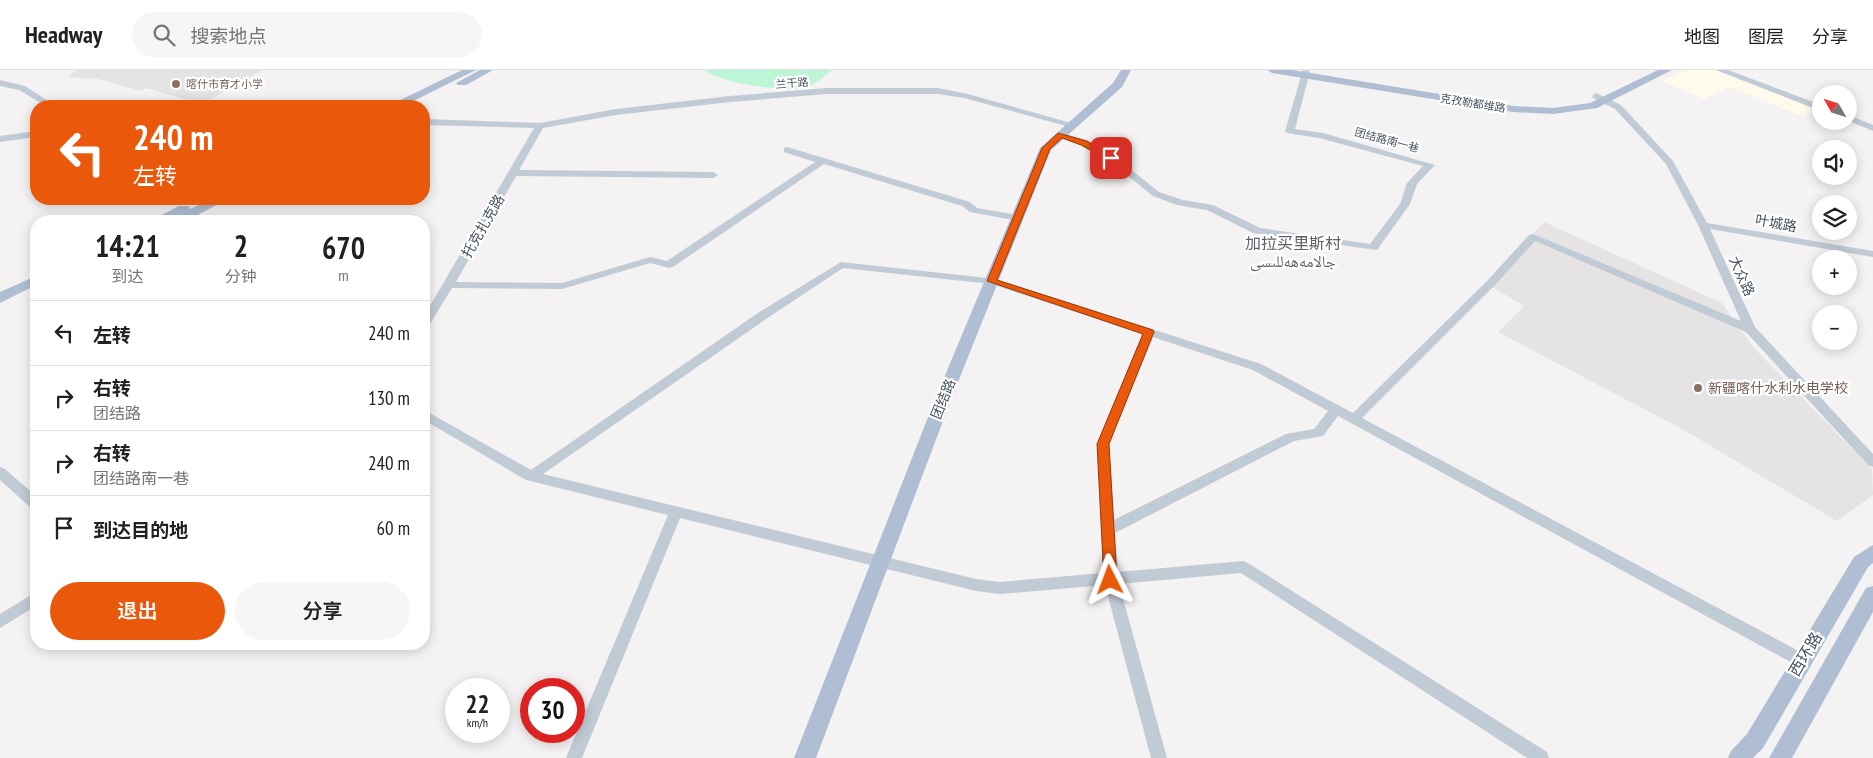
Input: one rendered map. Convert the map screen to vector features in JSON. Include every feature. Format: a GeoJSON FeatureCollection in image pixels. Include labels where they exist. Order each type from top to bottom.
{"type":"FeatureCollection","features":[{"type":"Feature","properties":{"kind":"main road"},"geometry":{"type":"LineString","coordinates":[[407,100],[471,70]]}},
{"type":"Feature","properties":{"kind":"main road"},"geometry":{"type":"LineString","coordinates":[[425,100],[488,70]]}},
{"type":"Feature","properties":{"kind":"main road","name":"团结路"},"geometry":{"type":"LineString","coordinates":[[805,758],[944,397],[1046,148],[1118,85],[1126,70]]}},
{"type":"Feature","properties":{"kind":"main road","name":"克孜勒都维路"},"geometry":{"type":"LineString","coordinates":[[1272,70],[1304,72],[1513,109],[1553,111],[1592,106],[1646,70]]}},
{"type":"Feature","properties":{"kind":"main road","name":"克孜勒都维路"},"geometry":{"type":"LineString","coordinates":[[1601,99],[1667,70]]}},
{"type":"Feature","properties":{"kind":"main road"},"geometry":{"type":"LineString","coordinates":[[170,215],[191,205]]}},
{"type":"Feature","properties":{"kind":"main road"},"geometry":{"type":"LineString","coordinates":[[189,215],[209,205]]}},
{"type":"Feature","properties":{"kind":"main road"},"geometry":{"type":"LineString","coordinates":[[0,298],[30,283]]}},
{"type":"Feature","properties":{"kind":"main road"},"geometry":{"type":"LineString","coordinates":[[0,307],[30,292]]}},
{"type":"Feature","properties":{"kind":"main road","name":"西环路"},"geometry":{"type":"LineString","coordinates":[[1739,758],[1755,741],[1801,660],[1861,562],[1873,552]]}},
{"type":"Feature","properties":{"kind":"main road","name":"西环路"},"geometry":{"type":"LineString","coordinates":[[1780,758],[1873,594]]}},
{"type":"Feature","properties":{"kind":"street"},"geometry":{"type":"LineString","coordinates":[[1720,70],[1812,105]]}},
{"type":"Feature","properties":{"kind":"street","name":"团结路南一巷"},"geometry":{"type":"LineString","coordinates":[[1061,135],[1084,143],[1111,158],[1156,194],[1181,203],[1208,207],[1257,231],[1373,248],[1405,204],[1412,182],[1430,165],[1320,135],[1290,131],[1304,72]]}},
{"type":"Feature","properties":{"kind":"street"},"geometry":{"type":"LineString","coordinates":[[0,83],[22,88],[42,100]]}},
{"type":"Feature","properties":{"kind":"street","name":"兰干路"},"geometry":{"type":"LineString","coordinates":[[430,122],[540,126],[616,112],[730,99],[827,91],[938,91],[965,96],[1073,124]]}},
{"type":"Feature","properties":{"kind":"street","name":"大众路"},"geometry":{"type":"LineString","coordinates":[[1601,99],[1618,107],[1670,163],[1703,225],[1750,329],[1873,462]]}},
{"type":"Feature","properties":{"kind":"street"},"geometry":{"type":"LineString","coordinates":[[1858,122],[1873,128]]}},
{"type":"Feature","properties":{"kind":"street","name":"托克扎克路"},"geometry":{"type":"LineString","coordinates":[[430,315],[540,126]]}},
{"type":"Feature","properties":{"kind":"street"},"geometry":{"type":"LineString","coordinates":[[0,140],[30,135]]}},
{"type":"Feature","properties":{"kind":"street"},"geometry":{"type":"LineString","coordinates":[[787,150],[966,204],[974,210],[1018,218]]}},
{"type":"Feature","properties":{"kind":"street"},"geometry":{"type":"LineString","coordinates":[[449,285],[562,286],[650,260],[669,265],[824,160]]}},
{"type":"Feature","properties":{"kind":"street"},"geometry":{"type":"LineString","coordinates":[[514,173],[713,175]]}},
{"type":"Feature","properties":{"kind":"street","name":"叶城路"},"geometry":{"type":"LineString","coordinates":[[1703,225],[1873,254]]}},
{"type":"Feature","properties":{"kind":"street"},"geometry":{"type":"LineString","coordinates":[[1354,419],[1491,283],[1533,237],[1750,329]]}},
{"type":"Feature","properties":{"kind":"street"},"geometry":{"type":"LineString","coordinates":[[531,476],[762,316],[841,265],[992,281],[1256,367],[1801,660]]}},
{"type":"Feature","properties":{"kind":"street"},"geometry":{"type":"LineString","coordinates":[[1149,332],[1103,444],[1110,580],[1159,758]]}},
{"type":"Feature","properties":{"kind":"street"},"geometry":{"type":"LineString","coordinates":[[1108,530],[1291,437],[1318,433],[1336,410]]}},
{"type":"Feature","properties":{"kind":"street"},"geometry":{"type":"LineString","coordinates":[[430,417],[531,476],[881,563],[1000,588],[1110,580],[1243,567],[1541,758]]}},
{"type":"Feature","properties":{"kind":"street"},"geometry":{"type":"LineString","coordinates":[[0,472],[30,499]]}},
{"type":"Feature","properties":{"kind":"street"},"geometry":{"type":"LineString","coordinates":[[574,758],[676,512]]}},
{"type":"Feature","properties":{"kind":"street"},"geometry":{"type":"LineString","coordinates":[[0,622],[30,602]]}},
{"type":"Feature","properties":{"kind":"shaded area","name":"喀什市育才小学"},"geometry":{"type":"Polygon","coordinates":[[[76,70],[263,70],[209,100],[188,100],[146,88],[140,91],[98,79],[68,77],[76,70]]]}},
{"type":"Feature","properties":{"kind":"shaded area"},"geometry":{"type":"Polygon","coordinates":[[[1684,70],[1716,70],[1812,108],[1812,113],[1804,117],[1730,87],[1704,99],[1661,81],[1684,70]]]}},
{"type":"Feature","properties":{"kind":"shaded area","name":"新疆喀什水利水电学校"},"geometry":{"type":"Polygon","coordinates":[[[1544,222],[1722,303],[1752,346],[1872,469],[1873,495],[1837,521],[1682,429],[1498,332],[1524,306],[1486,283],[1544,222]]]}},
{"type":"Feature","properties":{"kind":"green space"},"geometry":{"type":"Polygon","coordinates":[[[705,70],[832,70],[818,81],[802,88],[781,89],[723,79],[705,70]]]}},
{"type":"Feature","properties":{"kind":"place","name":"喀什市育才小学"},"geometry":{"type":"Point","coordinates":[176,84]}},
{"type":"Feature","properties":{"kind":"place","name":"新疆喀什水利水电学校"},"geometry":{"type":"Point","coordinates":[1698,388]}},
{"type":"Feature","properties":{"kind":"district","name":"加拉买里斯村 جالامەھەللىسى"},"geometry":{"type":"Point","coordinates":[1293,252]}},
{"type":"Feature","properties":{"kind":"route"},"geometry":{"type":"LineString","coordinates":[[1110,580],[1103,444],[1149,332],[992,281],[1046,148],[1061,135],[1084,143],[1111,158]]}}]}
